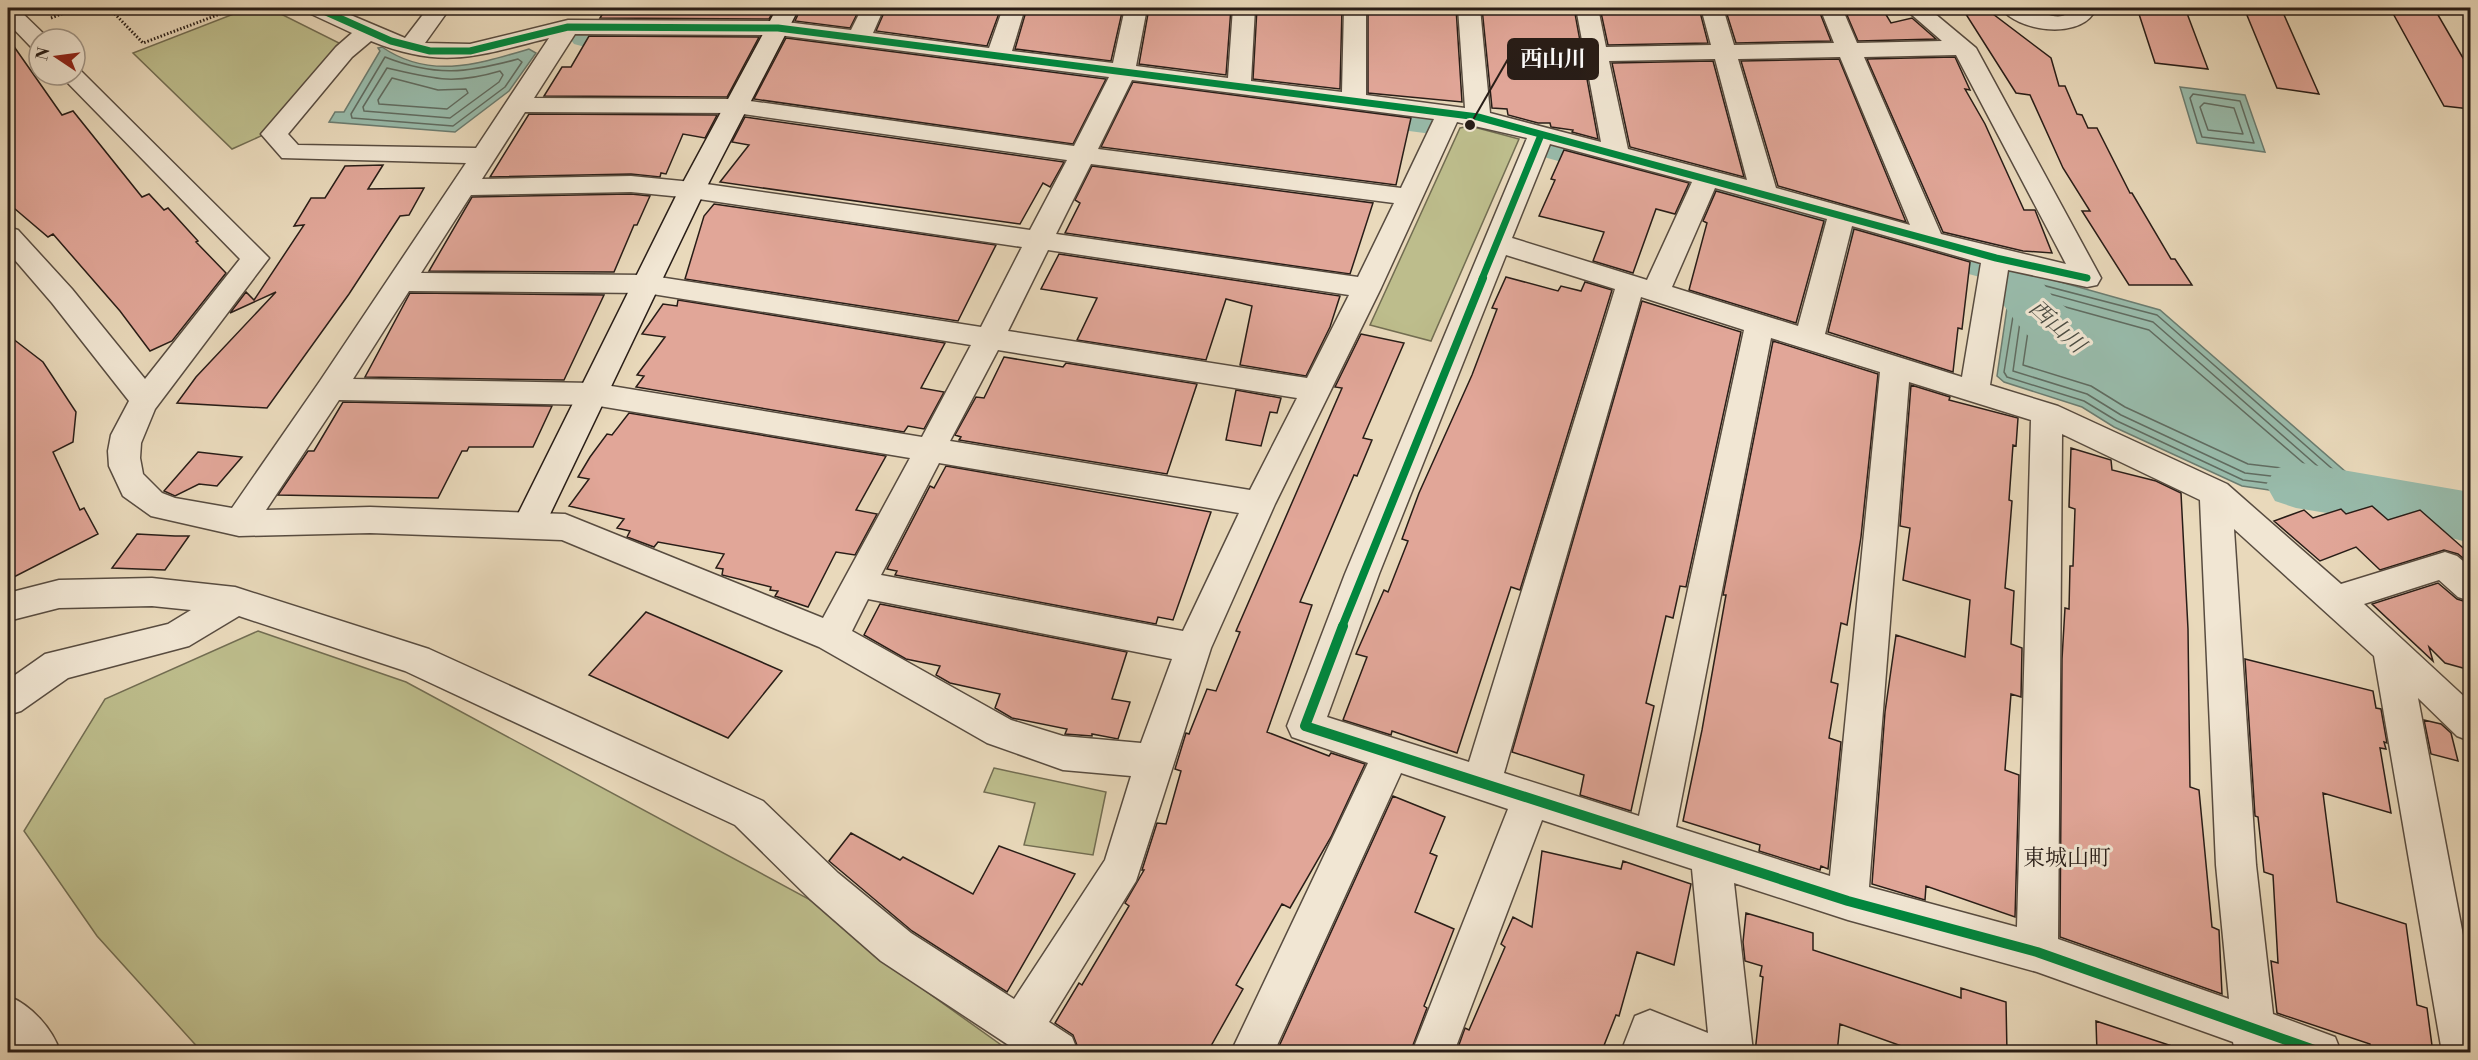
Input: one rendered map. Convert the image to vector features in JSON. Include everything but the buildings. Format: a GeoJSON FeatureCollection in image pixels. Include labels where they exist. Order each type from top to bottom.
{"type":"FeatureCollection","features":[{"type":"Feature","properties":{"kind":"street"},"geometry":{"type":"LineString","coordinates":[[322,8],[410,48],[470,51],[537,31],[560,17],[783,18],[859,39],[1478,117],[1764,192],[1996,258],[2086,278],[1964,48],[1915,8]]}},
{"type":"Feature","properties":{"kind":"street"},"geometry":{"type":"LineString","coordinates":[[410,48],[439,8]]}},
{"type":"Feature","properties":{"kind":"street"},"geometry":{"type":"LineString","coordinates":[[859,39],[873,8]]}},
{"type":"Feature","properties":{"kind":"street"},"geometry":{"type":"LineString","coordinates":[[998,56],[1014,8]]}},
{"type":"Feature","properties":{"kind":"street"},"geometry":{"type":"LineString","coordinates":[[831,637],[990,339],[1124,74],[1136,8]]}},
{"type":"Feature","properties":{"kind":"street"},"geometry":{"type":"LineString","coordinates":[[1239,88],[1244,8]]}},
{"type":"Feature","properties":{"kind":"street"},"geometry":{"type":"LineString","coordinates":[[1354,100],[1355,8]]}},
{"type":"Feature","properties":{"kind":"street"},"geometry":{"type":"LineString","coordinates":[[1469,8],[1478,117]]}},
{"type":"Feature","properties":{"kind":"street"},"geometry":{"type":"LineString","coordinates":[[1587,8],[1616,153]]}},
{"type":"Feature","properties":{"kind":"street"},"geometry":{"type":"LineString","coordinates":[[1712,8],[1726,50],[1764,192]]}},
{"type":"Feature","properties":{"kind":"street"},"geometry":{"type":"LineString","coordinates":[[1831,8],[1929,238]]}},
{"type":"Feature","properties":{"kind":"street"},"geometry":{"type":"LineString","coordinates":[[2012,8],[2032,19],[2053,22],[2073,20],[2082,14],[2082,8]]}},
{"type":"Feature","properties":{"kind":"street"},"geometry":{"type":"LineString","coordinates":[[8,11],[27,30]]}},
{"type":"Feature","properties":{"kind":"street"},"geometry":{"type":"LineString","coordinates":[[239,523],[331,389],[515,105],[560,17]]}},
{"type":"Feature","properties":{"kind":"street"},"geometry":{"type":"LineString","coordinates":[[529,524],[692,190],[783,18]]}},
{"type":"Feature","properties":{"kind":"street"},"geometry":{"type":"LineString","coordinates":[[369,31],[344,51],[274,134],[291,153],[482,156]]}},
{"type":"Feature","properties":{"kind":"street"},"geometry":{"type":"LineString","coordinates":[[1596,54],[1726,50],[1964,48]]}},
{"type":"Feature","properties":{"kind":"street"},"geometry":{"type":"LineString","coordinates":[[84,87],[255,258],[134,418],[125,443],[124,467],[130,481],[140,494],[155,504],[195,515],[220,516],[239,523],[369,520],[566,527],[831,637],[1000,732],[1063,753],[1154,761]]}},
{"type":"Feature","properties":{"kind":"street"},"geometry":{"type":"LineString","coordinates":[[515,105],[736,106],[1084,155],[1410,197]]}},
{"type":"Feature","properties":{"kind":"street"},"geometry":{"type":"LineString","coordinates":[[1021,1027],[1122,868],[1154,761],[1192,648],[1259,504],[1367,288],[1449,113]]}},
{"type":"Feature","properties":{"kind":"street"},"geometry":{"type":"LineString","coordinates":[[1541,135],[1362,574],[1305,726],[1848,901],[2037,952],[2254,1040],[2320,1053]]}},
{"type":"Feature","properties":{"kind":"street"},"geometry":{"type":"LineString","coordinates":[[1482,783],[1643,289],[1707,177]]}},
{"type":"Feature","properties":{"kind":"street"},"geometry":{"type":"LineString","coordinates":[[461,187],[631,184],[692,190],[1367,288]]}},
{"type":"Feature","properties":{"kind":"street"},"geometry":{"type":"LineString","coordinates":[[1809,340],[1842,214]]}},
{"type":"Feature","properties":{"kind":"street"},"geometry":{"type":"LineString","coordinates":[[8,236],[62,296],[146,401]]}},
{"type":"Feature","properties":{"kind":"street"},"geometry":{"type":"LineString","coordinates":[[1498,243],[2047,414],[2216,493],[2391,650],[2470,725]]}},
{"type":"Feature","properties":{"kind":"street"},"geometry":{"type":"LineString","coordinates":[[1974,393],[1996,258]]}},
{"type":"Feature","properties":{"kind":"street"},"geometry":{"type":"LineString","coordinates":[[400,282],[646,284],[1316,390]]}},
{"type":"Feature","properties":{"kind":"street"},"geometry":{"type":"LineString","coordinates":[[1654,838],[1759,325]]}},
{"type":"Feature","properties":{"kind":"street"},"geometry":{"type":"LineString","coordinates":[[1848,901],[1895,366]]}},
{"type":"Feature","properties":{"kind":"street"},"geometry":{"type":"LineString","coordinates":[[331,389],[593,394],[1259,504]]}},
{"type":"Feature","properties":{"kind":"street"},"geometry":{"type":"LineString","coordinates":[[2037,952],[2047,414]]}},
{"type":"Feature","properties":{"kind":"street"},"geometry":{"type":"LineString","coordinates":[[2216,493],[2236,865],[2254,1040]]}},
{"type":"Feature","properties":{"kind":"street"},"geometry":{"type":"LineString","coordinates":[[2335,600],[2445,565],[2470,587]]}},
{"type":"Feature","properties":{"kind":"street"},"geometry":{"type":"LineString","coordinates":[[859,584],[1192,648]]}},
{"type":"Feature","properties":{"kind":"street"},"geometry":{"type":"LineString","coordinates":[[8,607],[59,594],[152,592],[235,601],[416,660],[749,813],[824,886],[896,947],[1021,1027],[1057,1053]]}},
{"type":"Feature","properties":{"kind":"street"},"geometry":{"type":"LineString","coordinates":[[8,700],[58,665],[177,636],[235,601]]}},
{"type":"Feature","properties":{"kind":"street"},"geometry":{"type":"LineString","coordinates":[[2391,650],[2464,1053]]}},
{"type":"Feature","properties":{"kind":"street"},"geometry":{"type":"LineString","coordinates":[[1252,1053],[1391,754]]}},
{"type":"Feature","properties":{"kind":"street"},"geometry":{"type":"LineString","coordinates":[[1433,1053],[1531,799]]}},
{"type":"Feature","properties":{"kind":"street"},"geometry":{"type":"LineString","coordinates":[[1711,857],[1732,1053]]}},
{"type":"Feature","properties":{"kind":"street"},"geometry":{"type":"LineString","coordinates":[[8,1017],[39,1053]]}},
{"type":"Feature","properties":{"kind":"street"},"geometry":{"type":"LineString","coordinates":[[1642,1053],[1650,1030],[1703,1053]]}},
{"type":"Feature","properties":{"kind":"path"},"geometry":{"type":"LineString","coordinates":[[69,11],[111,10],[143,43],[236,8]]}},
{"type":"Feature","properties":{"kind":"green space"},"geometry":{"type":"Polygon","coordinates":[[[249,8],[269,8],[341,44],[261,136],[232,149],[133,53],[249,8]]]}},
{"type":"Feature","properties":{"kind":"green space"},"geometry":{"type":"Polygon","coordinates":[[[1470,126],[1519,139],[1431,341],[1370,325],[1460,128],[1470,126]]]}},
{"type":"Feature","properties":{"kind":"green space"},"geometry":{"type":"Polygon","coordinates":[[[258,631],[406,682],[829,910],[871,952],[1011,1052],[202,1052],[97,936],[24,831],[105,699],[258,631]]]}},
{"type":"Feature","properties":{"kind":"green space"},"geometry":{"type":"Polygon","coordinates":[[[994,768],[1106,792],[1093,855],[1024,845],[1035,803],[984,792],[994,768]]]}},
{"type":"Feature","properties":{"kind":"water"},"geometry":{"type":"Polygon","coordinates":[[[382,47],[400,57],[436,66],[473,64],[529,49],[536,53],[509,91],[455,132],[329,122],[335,112],[344,112],[380,51],[378,48],[382,47]]]}},
{"type":"Feature","properties":{"kind":"water"},"geometry":{"type":"Polygon","coordinates":[[[2180,87],[2245,95],[2265,152],[2197,143],[2180,87]]]}},
{"type":"Feature","properties":{"kind":"water"},"geometry":{"type":"Polygon","coordinates":[[[2025,272],[2160,310],[2386,507],[2242,486],[2114,427],[2082,407],[2004,382],[1997,376],[2012,274],[2025,272]]]}},
{"type":"Feature","properties":{"kind":"waterway","name":"西山川"},"geometry":{"type":"LineString","coordinates":[[589,35],[751,35]]}},
{"type":"Feature","properties":{"kind":"waterway","name":"西山川"},"geometry":{"type":"LineString","coordinates":[[795,39],[1432,120]]}},
{"type":"Feature","properties":{"kind":"waterway","name":"西山川"},"geometry":{"type":"LineString","coordinates":[[1557,146],[2005,267],[2034,310],[2068,338]]}},
{"type":"Feature","properties":{"kind":"waterway","name":"西山川"},"geometry":{"type":"LineString","coordinates":[[2296,485],[2461,512],[2470,520]]}},
{"type":"Feature","properties":{"kind":"cycle path"},"geometry":{"type":"LineString","coordinates":[[317,8],[391,41],[410,47],[450,53],[494,46],[568,27],[778,28],[1478,117],[1996,258],[2087,278]]}},
{"type":"Feature","properties":{"kind":"cycle path"},"geometry":{"type":"LineString","coordinates":[[1541,135],[1362,574],[1305,726],[1848,901],[2037,952],[2320,1052]]}},
{"type":"Feature","properties":{"kind":"place","name":"西山川"},"geometry":{"type":"Point","coordinates":[1470,125]}},
{"type":"Feature","properties":{"kind":"district","name":"東城山町"},"geometry":{"type":"Point","coordinates":[2067,857]}}]}
